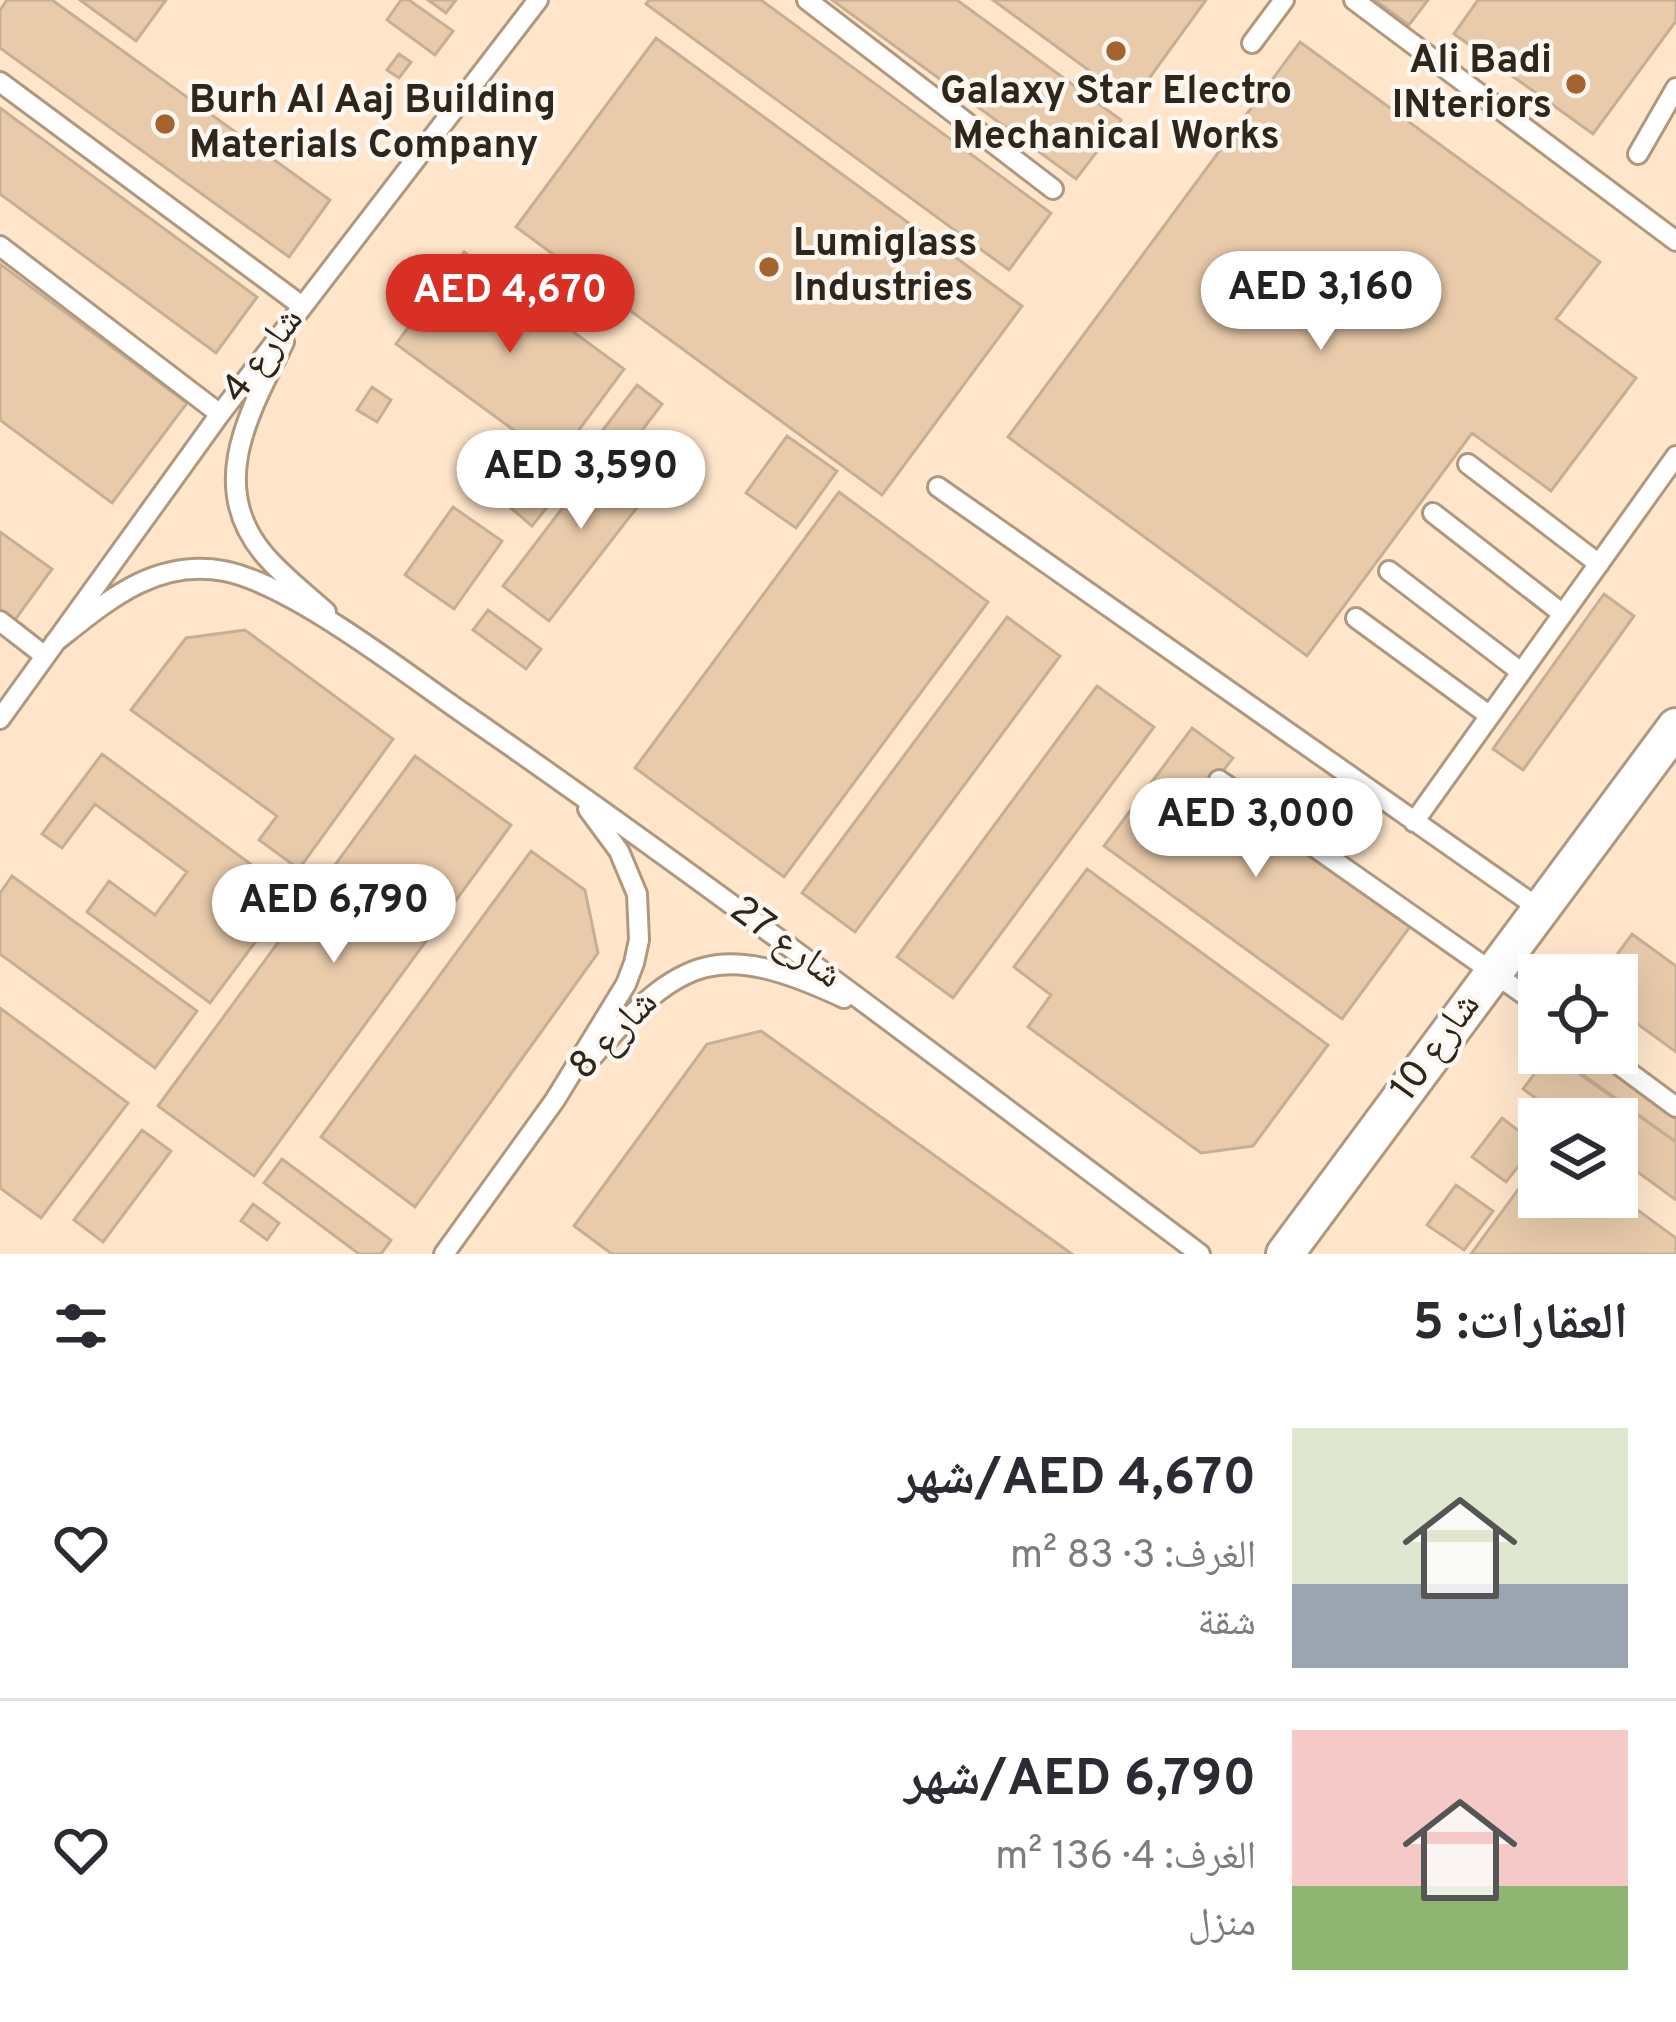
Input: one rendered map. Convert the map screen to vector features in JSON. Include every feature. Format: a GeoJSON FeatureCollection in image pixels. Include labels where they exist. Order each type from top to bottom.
{"type":"FeatureCollection","features":[{"type":"Feature","properties":{"kind":"street","name":"شارع 10"},"geometry":{"type":"LineString","coordinates":[[1285,1254],[1676,728]]}},
{"type":"Feature","properties":{"kind":"lane","name":"شارع 4"},"geometry":{"type":"LineString","coordinates":[[0,719],[220,414],[538,0]]}},
{"type":"Feature","properties":{"kind":"lane"},"geometry":{"type":"LineString","coordinates":[[807,0],[1053,189]]}},
{"type":"Feature","properties":{"kind":"lane"},"geometry":{"type":"LineString","coordinates":[[1252,43],[1284,0]]}},
{"type":"Feature","properties":{"kind":"lane"},"geometry":{"type":"LineString","coordinates":[[1354,0],[1676,241]]}},
{"type":"Feature","properties":{"kind":"lane"},"geometry":{"type":"LineString","coordinates":[[0,82],[302,305]]}},
{"type":"Feature","properties":{"kind":"lane"},"geometry":{"type":"LineString","coordinates":[[1638,154],[1676,88]]}},
{"type":"Feature","properties":{"kind":"lane"},"geometry":{"type":"LineString","coordinates":[[0,246],[220,414]]}},
{"type":"Feature","properties":{"kind":"lane","name":"شارع 27"},"geometry":{"type":"LineString","coordinates":[[302,305],[243,427],[235,463],[237,500],[261,551],[362,644]]}},
{"type":"Feature","properties":{"kind":"lane"},"geometry":{"type":"LineString","coordinates":[[1414,822],[1676,456]]}},
{"type":"Feature","properties":{"kind":"lane"},"geometry":{"type":"LineString","coordinates":[[1468,464],[1599,564]]}},
{"type":"Feature","properties":{"kind":"lane"},"geometry":{"type":"LineString","coordinates":[[938,487],[1540,909]]}},
{"type":"Feature","properties":{"kind":"lane"},"geometry":{"type":"LineString","coordinates":[[1433,513],[1564,614]]}},
{"type":"Feature","properties":{"kind":"lane","name":"شارع 27"},"geometry":{"type":"LineString","coordinates":[[50,649],[129,586],[164,573],[202,569],[256,580],[362,644],[574,790],[1200,1254]]}},
{"type":"Feature","properties":{"kind":"lane"},"geometry":{"type":"LineString","coordinates":[[1389,571],[1521,672]]}},
{"type":"Feature","properties":{"kind":"lane"},"geometry":{"type":"LineString","coordinates":[[1356,618],[1490,716]]}},
{"type":"Feature","properties":{"kind":"lane"},"geometry":{"type":"LineString","coordinates":[[0,622],[50,649]]}},
{"type":"Feature","properties":{"kind":"lane"},"geometry":{"type":"LineString","coordinates":[[1219,780],[1518,990]]}},
{"type":"Feature","properties":{"kind":"lane","name":"شارع 8"},"geometry":{"type":"LineString","coordinates":[[444,1254],[555,1100],[626,985],[639,940],[637,894],[630,871],[574,790]]}},
{"type":"Feature","properties":{"kind":"lane","name":"شارع 8"},"geometry":{"type":"LineString","coordinates":[[555,1100],[644,1000],[696,970],[736,964],[776,969],[883,1016]]}},
{"type":"Feature","properties":{"kind":"lane"},"geometry":{"type":"LineString","coordinates":[[1632,1074],[1676,1107]]}},
{"type":"Feature","properties":{"kind":"building","name":"Burh Al Aaj Building Materials Company"},"geometry":{"type":"Polygon","coordinates":[[[7,0],[52,0],[330,200],[289,257],[0,48],[0,10],[7,0]]]}},
{"type":"Feature","properties":{"kind":"building"},"geometry":{"type":"Polygon","coordinates":[[[80,0],[166,0],[136,41],[80,0]]]}},
{"type":"Feature","properties":{"kind":"building"},"geometry":{"type":"Polygon","coordinates":[[[401,0],[409,0],[453,31],[435,55],[387,20],[401,0]]]}},
{"type":"Feature","properties":{"kind":"building"},"geometry":{"type":"Polygon","coordinates":[[[428,0],[456,0],[446,13],[428,0]]]}},
{"type":"Feature","properties":{"kind":"building"},"geometry":{"type":"Polygon","coordinates":[[[649,0],[761,0],[1051,213],[1009,270],[646,4],[649,0]]]}},
{"type":"Feature","properties":{"kind":"building"},"geometry":{"type":"Polygon","coordinates":[[[832,0],[957,0],[1121,120],[1076,179],[832,0]]]}},
{"type":"Feature","properties":{"kind":"building","name":"Galaxy Star Electro Mechanical Works"},"geometry":{"type":"Polygon","coordinates":[[[993,0],[1206,0],[1132,102],[993,0]]]}},
{"type":"Feature","properties":{"kind":"building"},"geometry":{"type":"Polygon","coordinates":[[[1375,0],[1428,0],[1409,25],[1375,0]]]}},
{"type":"Feature","properties":{"kind":"building","name":"Ali Badi INteriors"},"geometry":{"type":"Polygon","coordinates":[[[1478,0],[1676,0],[1676,21],[1593,134],[1454,34],[1478,0]]]}},
{"type":"Feature","properties":{"kind":"building","name":"Lumiglass Industries"},"geometry":{"type":"Polygon","coordinates":[[[656,38],[1022,306],[882,495],[516,227],[656,38]]]}},
{"type":"Feature","properties":{"kind":"building"},"geometry":{"type":"Polygon","coordinates":[[[1300,42],[1600,262],[1556,319],[1636,378],[1551,491],[1472,433],[1307,656],[1008,437],[1300,42]]]}},
{"type":"Feature","properties":{"kind":"building"},"geometry":{"type":"Polygon","coordinates":[[[399,54],[411,62],[399,78],[387,70],[399,54]]]}},
{"type":"Feature","properties":{"kind":"building"},"geometry":{"type":"Polygon","coordinates":[[[0,108],[257,297],[216,353],[0,194],[0,108]]]}},
{"type":"Feature","properties":{"kind":"building"},"geometry":{"type":"Polygon","coordinates":[[[464,252],[624,369],[556,461],[396,344],[464,252]]]}},
{"type":"Feature","properties":{"kind":"building"},"geometry":{"type":"Polygon","coordinates":[[[0,264],[187,403],[112,503],[0,420],[0,264]]]}},
{"type":"Feature","properties":{"kind":"building"},"geometry":{"type":"Polygon","coordinates":[[[637,385],[662,404],[625,453],[612,443],[608,449],[596,439],[637,385]]]}},
{"type":"Feature","properties":{"kind":"building"},"geometry":{"type":"Polygon","coordinates":[[[372,387],[391,400],[377,422],[357,410],[372,387]]]}},
{"type":"Feature","properties":{"kind":"building"},"geometry":{"type":"Polygon","coordinates":[[[787,436],[837,471],[796,528],[746,493],[787,436]]]}},
{"type":"Feature","properties":{"kind":"building"},"geometry":{"type":"Polygon","coordinates":[[[612,443],[659,479],[549,621],[503,586],[612,443]]]}},
{"type":"Feature","properties":{"kind":"building"},"geometry":{"type":"Polygon","coordinates":[[[526,449],[546,464],[539,472],[519,457],[526,449]]]}},
{"type":"Feature","properties":{"kind":"building"},"geometry":{"type":"Polygon","coordinates":[[[535,479],[556,496],[532,526],[511,508],[535,479]]]}},
{"type":"Feature","properties":{"kind":"building"},"geometry":{"type":"Polygon","coordinates":[[[839,492],[988,602],[784,877],[635,768],[839,492]]]}},
{"type":"Feature","properties":{"kind":"building"},"geometry":{"type":"Polygon","coordinates":[[[453,507],[502,541],[454,609],[405,575],[453,507]]]}},
{"type":"Feature","properties":{"kind":"building"},"geometry":{"type":"Polygon","coordinates":[[[0,532],[52,569],[12,624],[0,615],[0,532]]]}},
{"type":"Feature","properties":{"kind":"building"},"geometry":{"type":"Polygon","coordinates":[[[1604,594],[1634,616],[1523,770],[1493,749],[1604,594]]]}},
{"type":"Feature","properties":{"kind":"building"},"geometry":{"type":"Polygon","coordinates":[[[488,610],[541,649],[526,669],[473,630],[488,610]]]}},
{"type":"Feature","properties":{"kind":"building"},"geometry":{"type":"Polygon","coordinates":[[[1007,617],[1060,656],[855,932],[802,893],[1007,617]]]}},
{"type":"Feature","properties":{"kind":"building"},"geometry":{"type":"Polygon","coordinates":[[[245,630],[393,739],[299,869],[259,840],[277,816],[131,710],[186,638],[245,630]]]}},
{"type":"Feature","properties":{"kind":"building"},"geometry":{"type":"Polygon","coordinates":[[[1097,686],[1154,727],[953,998],[897,957],[1097,686]]]}},
{"type":"Feature","properties":{"kind":"building"},"geometry":{"type":"Polygon","coordinates":[[[1192,728],[1233,758],[1216,780],[1412,924],[1342,1019],[1104,846],[1192,728]]]}},
{"type":"Feature","properties":{"kind":"building"},"geometry":{"type":"Polygon","coordinates":[[[102,754],[291,894],[210,1003],[87,912],[109,881],[155,915],[187,872],[95,804],[62,848],[42,834],[102,754]]]}},
{"type":"Feature","properties":{"kind":"building"},"geometry":{"type":"Polygon","coordinates":[[[415,756],[511,825],[254,1176],[158,1106],[415,756]]]}},
{"type":"Feature","properties":{"kind":"building"},"geometry":{"type":"Polygon","coordinates":[[[531,851],[585,890],[598,953],[415,1207],[321,1137],[531,851]]]}},
{"type":"Feature","properties":{"kind":"building"},"geometry":{"type":"Polygon","coordinates":[[[1087,869],[1328,1045],[1253,1146],[1201,1153],[1028,1027],[1051,995],[1014,967],[1087,869]]]}},
{"type":"Feature","properties":{"kind":"building"},"geometry":{"type":"Polygon","coordinates":[[[12,876],[197,1011],[155,1068],[0,954],[0,893],[12,876]]]}},
{"type":"Feature","properties":{"kind":"building"},"geometry":{"type":"Polygon","coordinates":[[[1632,934],[1676,966],[1676,1052],[1638,1024],[1638,954],[1617,954],[1632,934]]]}},
{"type":"Feature","properties":{"kind":"building"},"geometry":{"type":"Polygon","coordinates":[[[0,1008],[128,1103],[41,1218],[0,1188],[0,1008]]]}},
{"type":"Feature","properties":{"kind":"building"},"geometry":{"type":"Polygon","coordinates":[[[761,1031],[1072,1254],[612,1254],[574,1226],[707,1044],[761,1031]]]}},
{"type":"Feature","properties":{"kind":"building"},"geometry":{"type":"Polygon","coordinates":[[[1534,1074],[1580,1074],[1614,1098],[1535,1098],[1523,1089],[1534,1074]]]}},
{"type":"Feature","properties":{"kind":"building"},"geometry":{"type":"Polygon","coordinates":[[[1582,1074],[1628,1074],[1676,1109],[1676,1142],[1638,1115],[1638,1098],[1615,1098],[1582,1074]]]}},
{"type":"Feature","properties":{"kind":"building"},"geometry":{"type":"Polygon","coordinates":[[[1638,1115],[1676,1142],[1676,1200],[1638,1172],[1638,1115]]]}},
{"type":"Feature","properties":{"kind":"building"},"geometry":{"type":"Polygon","coordinates":[[[1502,1118],[1518,1130],[1518,1167],[1506,1182],[1472,1157],[1502,1118]]]}},
{"type":"Feature","properties":{"kind":"building"},"geometry":{"type":"Polygon","coordinates":[[[142,1130],[171,1151],[103,1242],[74,1220],[142,1130]]]}},
{"type":"Feature","properties":{"kind":"building"},"geometry":{"type":"Polygon","coordinates":[[[282,1159],[391,1240],[381,1254],[359,1254],[264,1183],[282,1159]]]}},
{"type":"Feature","properties":{"kind":"building"},"geometry":{"type":"Polygon","coordinates":[[[1456,1185],[1493,1211],[1464,1250],[1427,1225],[1456,1185]]]}},
{"type":"Feature","properties":{"kind":"building"},"geometry":{"type":"Polygon","coordinates":[[[1518,1190],[1518,1218],[1638,1218],[1638,1210],[1676,1238],[1676,1254],[1471,1254],[1518,1190]]]}},
{"type":"Feature","properties":{"kind":"building"},"geometry":{"type":"Polygon","coordinates":[[[253,1204],[279,1223],[267,1240],[241,1221],[253,1204]]]}},
{"type":"Feature","properties":{"kind":"place","name":"Galaxy Star Electro Mechanical Works"},"geometry":{"type":"Point","coordinates":[1116,51]}},
{"type":"Feature","properties":{"kind":"place","name":"Ali Badi INteriors"},"geometry":{"type":"Point","coordinates":[1576,84]}},
{"type":"Feature","properties":{"kind":"place","name":"Burh Al Aaj Building Materials Company"},"geometry":{"type":"Point","coordinates":[165,124]}},
{"type":"Feature","properties":{"kind":"place","name":"Lumiglass Industries"},"geometry":{"type":"Point","coordinates":[769,267]}}]}
